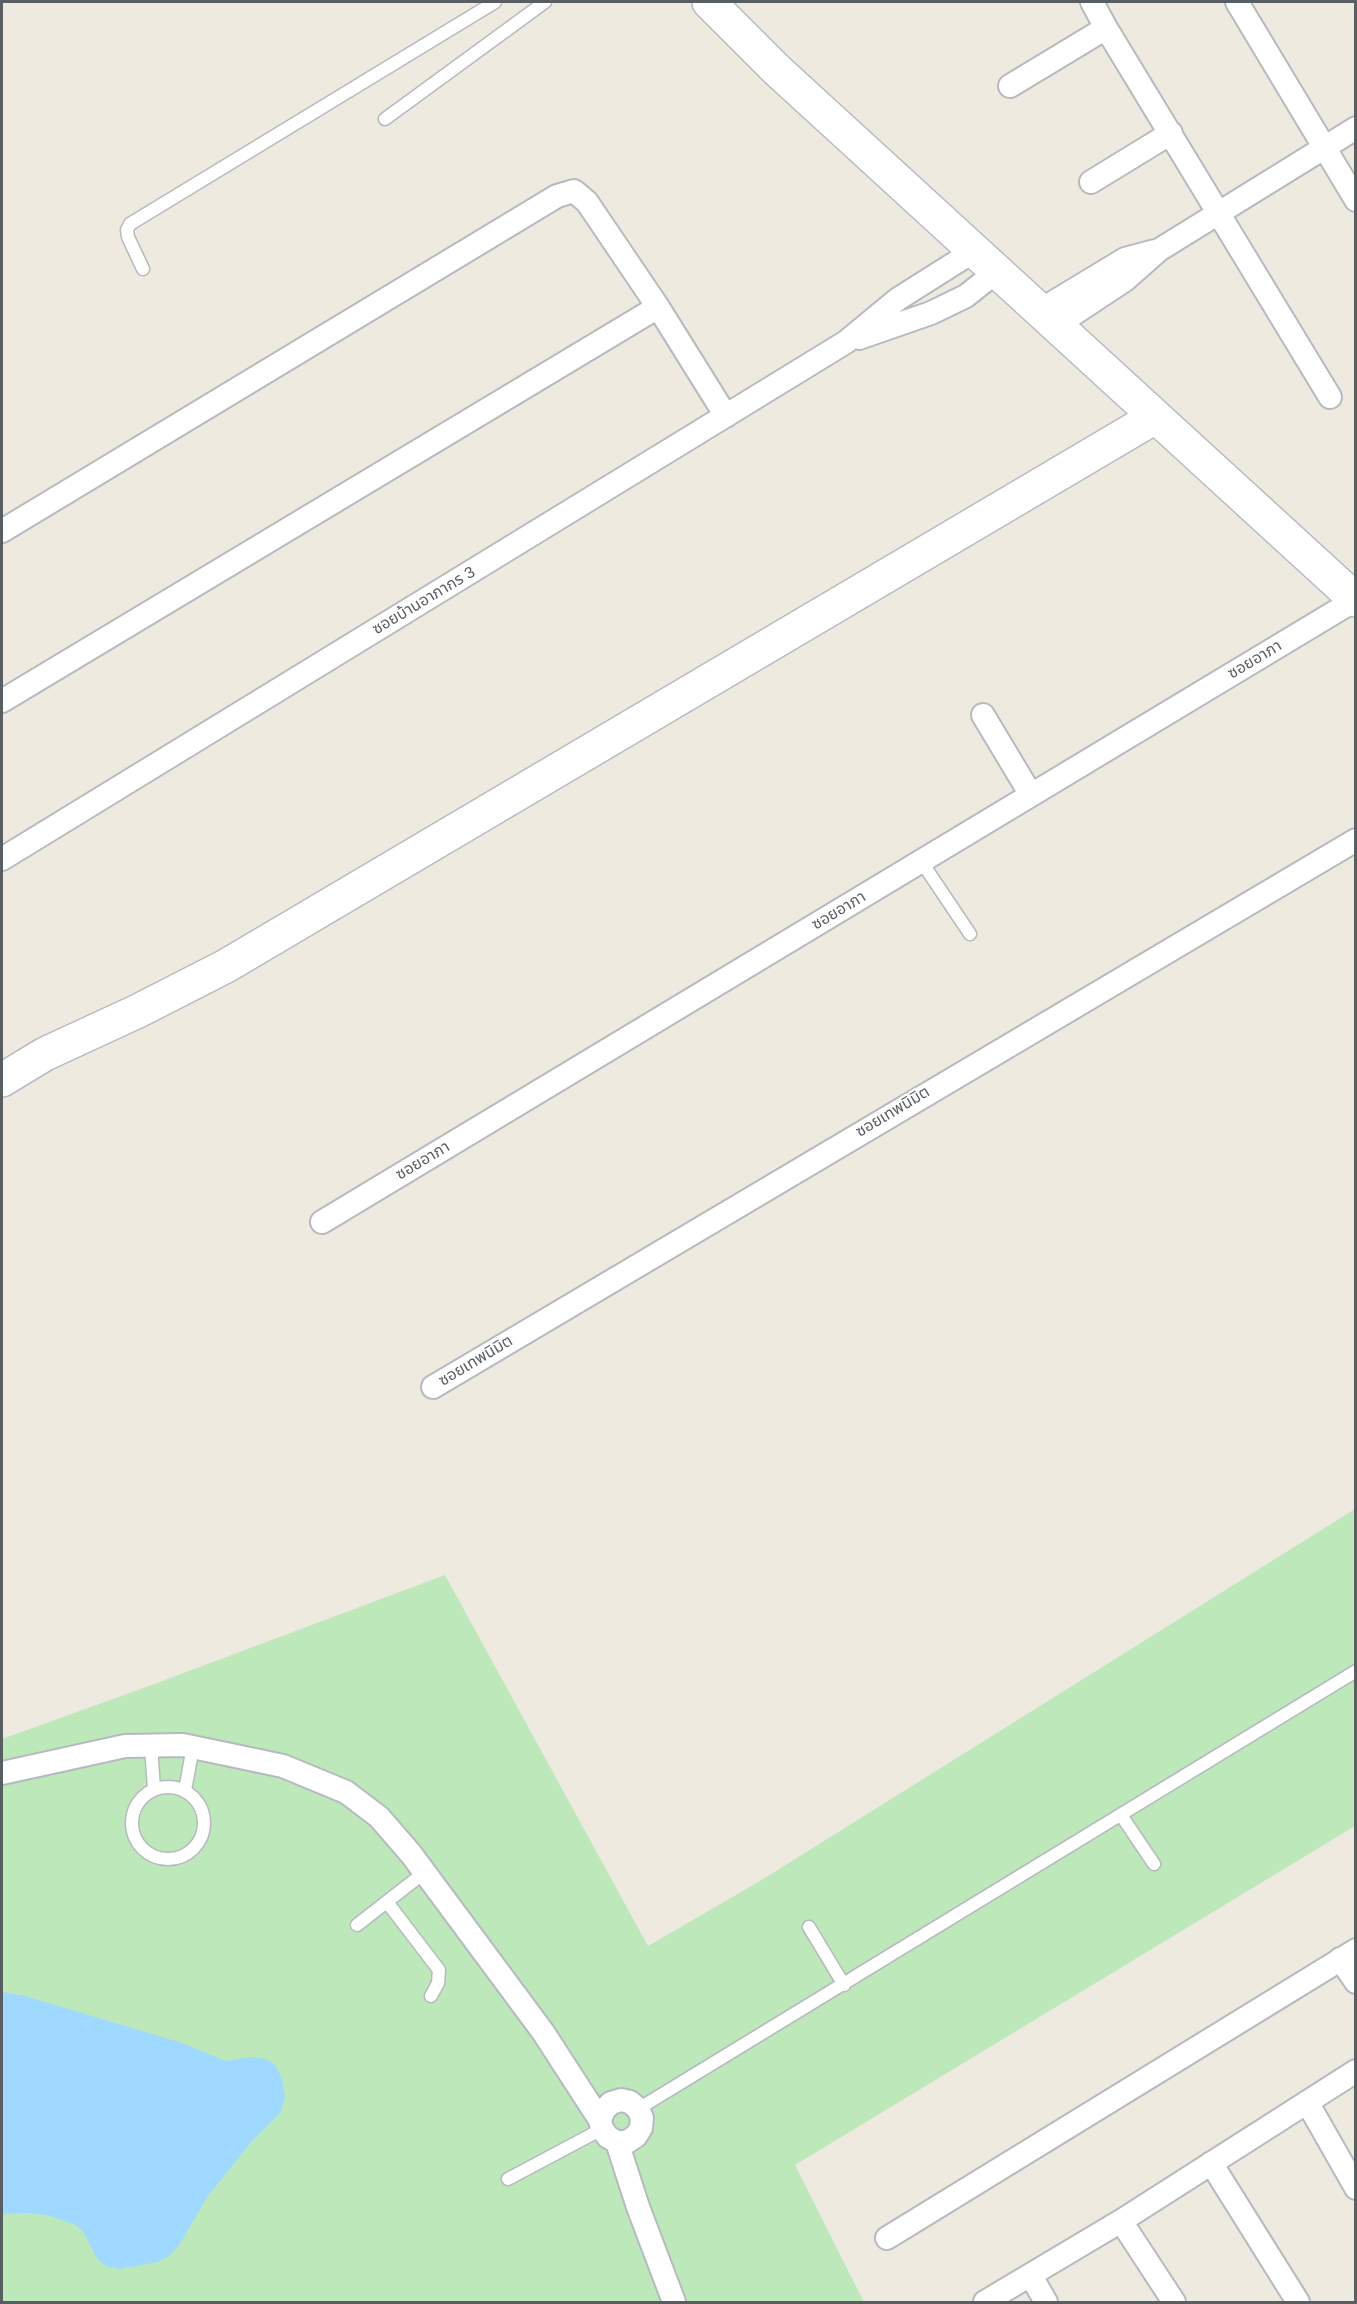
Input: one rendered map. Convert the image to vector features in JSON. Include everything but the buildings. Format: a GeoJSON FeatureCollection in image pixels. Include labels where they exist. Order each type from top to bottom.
{"type":"FeatureCollection","features":[{"type":"Feature","properties":{"kind":"street"},"geometry":{"type":"LineString","coordinates":[[709,2],[777,70],[1355,600]]}},
{"type":"Feature","properties":{"kind":"street"},"geometry":{"type":"LineString","coordinates":[[1092,2],[1330,397]]}},
{"type":"Feature","properties":{"kind":"street"},"geometry":{"type":"LineString","coordinates":[[1237,2],[1356,200]]}},
{"type":"Feature","properties":{"kind":"street"},"geometry":{"type":"LineString","coordinates":[[1010,86],[1106,28]]}},
{"type":"Feature","properties":{"kind":"street"},"geometry":{"type":"LineString","coordinates":[[1048,318],[1125,258],[1159,250],[1356,128]]}},
{"type":"Feature","properties":{"kind":"street"},"geometry":{"type":"LineString","coordinates":[[1091,182],[1171,133]]}},
{"type":"Feature","properties":{"kind":"street"},"geometry":{"type":"LineString","coordinates":[[2,531],[557,196],[574,191],[588,202],[658,307],[726,416]]}},
{"type":"Feature","properties":{"kind":"street","name":"ซอยบ้านอาภากร 3"},"geometry":{"type":"LineString","coordinates":[[846,342],[931,313],[966,296],[985,261]]}},
{"type":"Feature","properties":{"kind":"street","name":"ซอยบ้านอาภากร 3"},"geometry":{"type":"LineString","coordinates":[[2,859],[846,342],[898,299],[985,261]]}},
{"type":"Feature","properties":{"kind":"street"},"geometry":{"type":"LineString","coordinates":[[2,701],[658,307]]}},
{"type":"Feature","properties":{"kind":"street"},"geometry":{"type":"LineString","coordinates":[[2,1080],[45,1054],[138,1011],[226,966],[1155,417]]}},
{"type":"Feature","properties":{"kind":"street","name":"ซอยอาภา"},"geometry":{"type":"LineString","coordinates":[[322,1222],[1355,600]]}},
{"type":"Feature","properties":{"kind":"street"},"geometry":{"type":"LineString","coordinates":[[983,715],[1030,795]]}},
{"type":"Feature","properties":{"kind":"street","name":"ซอยเทพนิมิต"},"geometry":{"type":"LineString","coordinates":[[433,1387],[1356,840]]}},
{"type":"Feature","properties":{"kind":"street"},"geometry":{"type":"LineString","coordinates":[[2,1773],[125,1746],[183,1745],[283,1766],[346,1792],[379,1817],[425,1872],[543,2032],[606,2130],[674,2302]]}},
{"type":"Feature","properties":{"kind":"street"},"geometry":{"type":"LineString","coordinates":[[887,2238],[1348,1954],[1356,1983]]}},
{"type":"Feature","properties":{"kind":"street"},"geometry":{"type":"LineString","coordinates":[[986,2302],[1120,2221],[1356,2071]]}},
{"type":"Feature","properties":{"kind":"street"},"geometry":{"type":"LineString","coordinates":[[621,2100],[630,2102],[638,2109],[642,2118],[641,2128],[636,2136],[627,2142],[606,2130],[604,2110],[611,2103],[621,2100]]}},
{"type":"Feature","properties":{"kind":"street"},"geometry":{"type":"LineString","coordinates":[[1307,2103],[1356,2188]]}},
{"type":"Feature","properties":{"kind":"street"},"geometry":{"type":"LineString","coordinates":[[1211,2163],[1298,2302]]}},
{"type":"Feature","properties":{"kind":"street"},"geometry":{"type":"LineString","coordinates":[[1120,2221],[1174,2302]]}},
{"type":"Feature","properties":{"kind":"street"},"geometry":{"type":"LineString","coordinates":[[1031,2276],[1046,2302]]}},
{"type":"Feature","properties":{"kind":"lane"},"geometry":{"type":"LineString","coordinates":[[143,269],[128,237],[127,230],[130,224],[495,2]]}},
{"type":"Feature","properties":{"kind":"lane"},"geometry":{"type":"LineString","coordinates":[[385,119],[545,2]]}},
{"type":"Feature","properties":{"kind":"lane"},"geometry":{"type":"LineString","coordinates":[[921,861],[970,934]]}},
{"type":"Feature","properties":{"kind":"lane"},"geometry":{"type":"LineString","coordinates":[[638,2109],[1356,1671]]}},
{"type":"Feature","properties":{"kind":"lane"},"geometry":{"type":"LineString","coordinates":[[151,1746],[154,1789]]}},
{"type":"Feature","properties":{"kind":"lane"},"geometry":{"type":"LineString","coordinates":[[185,1790],[193,1748]]}},
{"type":"Feature","properties":{"kind":"lane"},"geometry":{"type":"LineString","coordinates":[[165,1786],[185,1790],[198,1801],[204,1817],[203,1833],[195,1848],[182,1857],[165,1860],[149,1855],[137,1844],[131,1829],[132,1813],[141,1798],[154,1789],[165,1786]]}},
{"type":"Feature","properties":{"kind":"lane"},"geometry":{"type":"LineString","coordinates":[[1120,1815],[1154,1864]]}},
{"type":"Feature","properties":{"kind":"lane"},"geometry":{"type":"LineString","coordinates":[[357,1925],[425,1872]]}},
{"type":"Feature","properties":{"kind":"lane"},"geometry":{"type":"LineString","coordinates":[[387,1902],[439,1970],[438,1983],[431,1996]]}},
{"type":"Feature","properties":{"kind":"lane"},"geometry":{"type":"LineString","coordinates":[[809,1927],[844,1985]]}},
{"type":"Feature","properties":{"kind":"lane"},"geometry":{"type":"LineString","coordinates":[[508,2179],[606,2130]]}},
{"type":"Feature","properties":{"kind":"green space"},"geometry":{"type":"Polygon","coordinates":[[[1355,1509],[1355,1826],[795,2165],[864,2302],[2,2302],[2,1739],[445,1575],[648,1946],[760,1881],[1355,1509]]]}},
{"type":"Feature","properties":{"kind":"water"},"geometry":{"type":"Polygon","coordinates":[[[2,1992],[25,1996],[182,2043],[226,2061],[250,2057],[266,2059],[275,2065],[282,2079],[285,2096],[281,2112],[252,2141],[207,2197],[180,2244],[169,2256],[157,2262],[119,2269],[106,2266],[98,2260],[83,2231],[76,2225],[50,2216],[31,2213],[2,2214],[2,1992]]]}}]}
